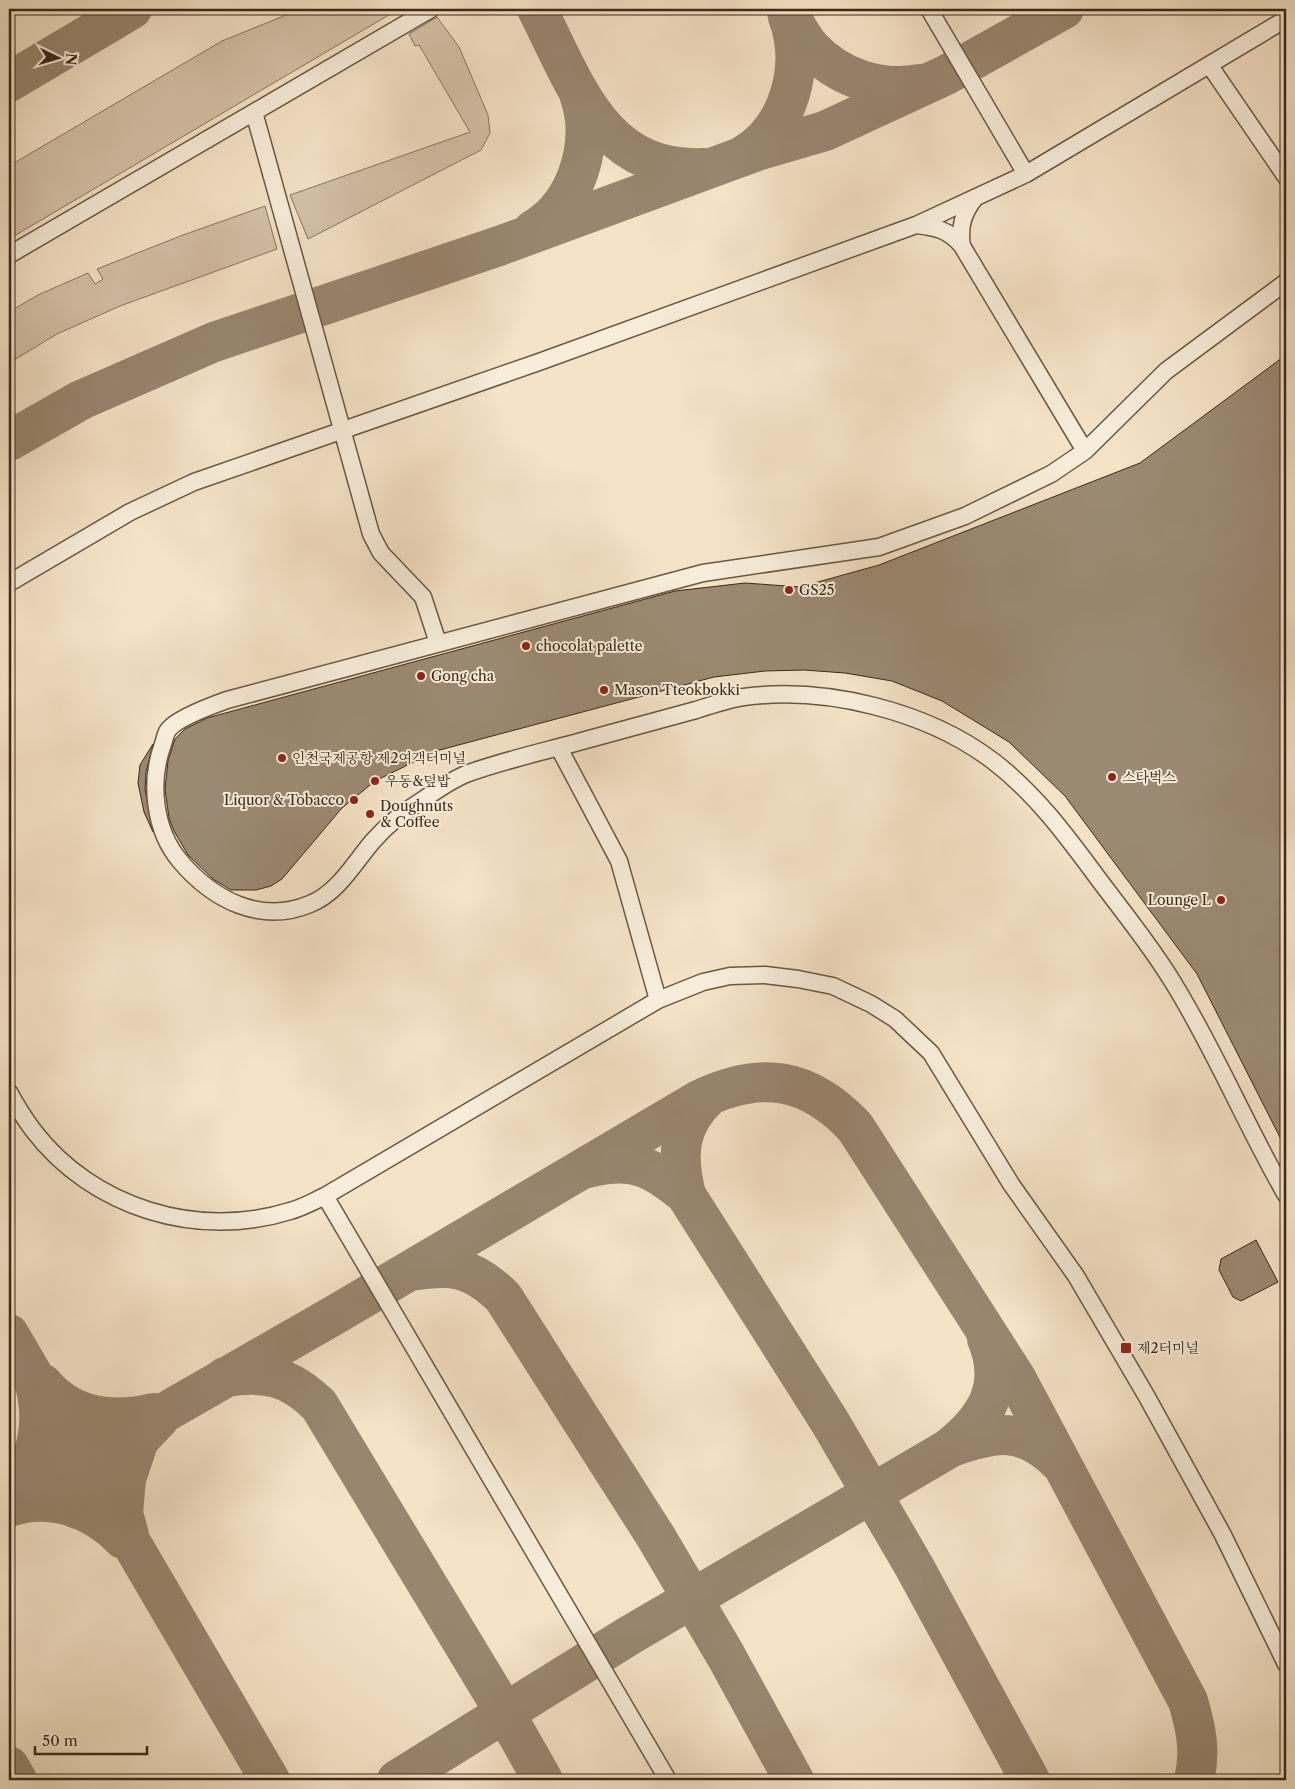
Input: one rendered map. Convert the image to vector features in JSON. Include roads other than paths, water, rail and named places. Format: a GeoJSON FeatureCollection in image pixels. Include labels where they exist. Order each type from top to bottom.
{"type":"FeatureCollection","features":[{"type":"Feature","properties":{"kind":"lane"},"geometry":{"type":"LineString","coordinates":[[9,256],[431,9]]}},
{"type":"Feature","properties":{"kind":"lane"},"geometry":{"type":"LineString","coordinates":[[928,9],[1026,174]]}},
{"type":"Feature","properties":{"kind":"lane"},"geometry":{"type":"LineString","coordinates":[[9,583],[130,512],[194,482],[539,362],[916,225],[1026,174],[1286,19]]}},
{"type":"Feature","properties":{"kind":"lane"},"geometry":{"type":"LineString","coordinates":[[1210,66],[1286,177]]}},
{"type":"Feature","properties":{"kind":"lane"},"geometry":{"type":"LineString","coordinates":[[254,112],[371,534],[381,554],[423,597],[438,642]]}},
{"type":"Feature","properties":{"kind":"lane"},"geometry":{"type":"LineString","coordinates":[[962,246],[960,229],[962,220],[975,198]]}},
{"type":"Feature","properties":{"kind":"lane"},"geometry":{"type":"LineString","coordinates":[[916,225],[941,229],[955,237],[962,246],[1085,451]]}},
{"type":"Feature","properties":{"kind":"lane"},"geometry":{"type":"LineString","coordinates":[[1286,282],[1166,371],[1085,451],[1051,474],[965,516],[879,547],[703,573],[438,642],[227,700],[198,711],[169,728],[159,754],[154,777],[156,805],[163,833],[178,859],[206,887],[228,901],[256,912],[281,912],[308,906],[327,895],[376,838],[421,800],[464,775],[742,697],[797,694],[844,698],[888,710],[965,742],[995,763],[1027,791],[1054,819],[1174,982],[1286,1195]]}},
{"type":"Feature","properties":{"kind":"lane"},"geometry":{"type":"LineString","coordinates":[[559,748],[619,861],[658,1000]]}},
{"type":"Feature","properties":{"kind":"lane"},"geometry":{"type":"LineString","coordinates":[[9,1092],[33,1131],[73,1171],[123,1202],[155,1214],[186,1220],[233,1222],[290,1211],[325,1196],[658,1000],[703,982],[730,976],[765,975],[833,986],[871,1004],[895,1020],[931,1053],[1011,1184],[1076,1276],[1142,1388],[1222,1535],[1286,1664]]}},
{"type":"Feature","properties":{"kind":"lane"},"geometry":{"type":"LineString","coordinates":[[325,1196],[668,1780]]}},
{"type":"Feature","properties":{"kind":"place","name":"GS25"},"geometry":{"type":"Point","coordinates":[789,590]}},
{"type":"Feature","properties":{"kind":"place","name":"chocolat palette"},"geometry":{"type":"Point","coordinates":[526,646]}},
{"type":"Feature","properties":{"kind":"place","name":"Gong cha"},"geometry":{"type":"Point","coordinates":[421,676]}},
{"type":"Feature","properties":{"kind":"place","name":"Mason Tteokbokki"},"geometry":{"type":"Point","coordinates":[604,690]}},
{"type":"Feature","properties":{"kind":"place","name":"인천국제공항 제2여객터미널"},"geometry":{"type":"Point","coordinates":[282,758]}},
{"type":"Feature","properties":{"kind":"place","name":"스타벅스"},"geometry":{"type":"Point","coordinates":[1112,777]}},
{"type":"Feature","properties":{"kind":"place","name":"우동&덮밥"},"geometry":{"type":"Point","coordinates":[375,781]}},
{"type":"Feature","properties":{"kind":"place","name":"Liquor & Tobacco"},"geometry":{"type":"Point","coordinates":[354,800]}},
{"type":"Feature","properties":{"kind":"place","name":"Doughnuts & Coffee"},"geometry":{"type":"Point","coordinates":[370,814]}},
{"type":"Feature","properties":{"kind":"place","name":"Lounge L"},"geometry":{"type":"Point","coordinates":[1221,900]}},
{"type":"Feature","properties":{"kind":"place","name":"제2터미널"},"geometry":{"type":"Point","coordinates":[1126,1348]}}]}
